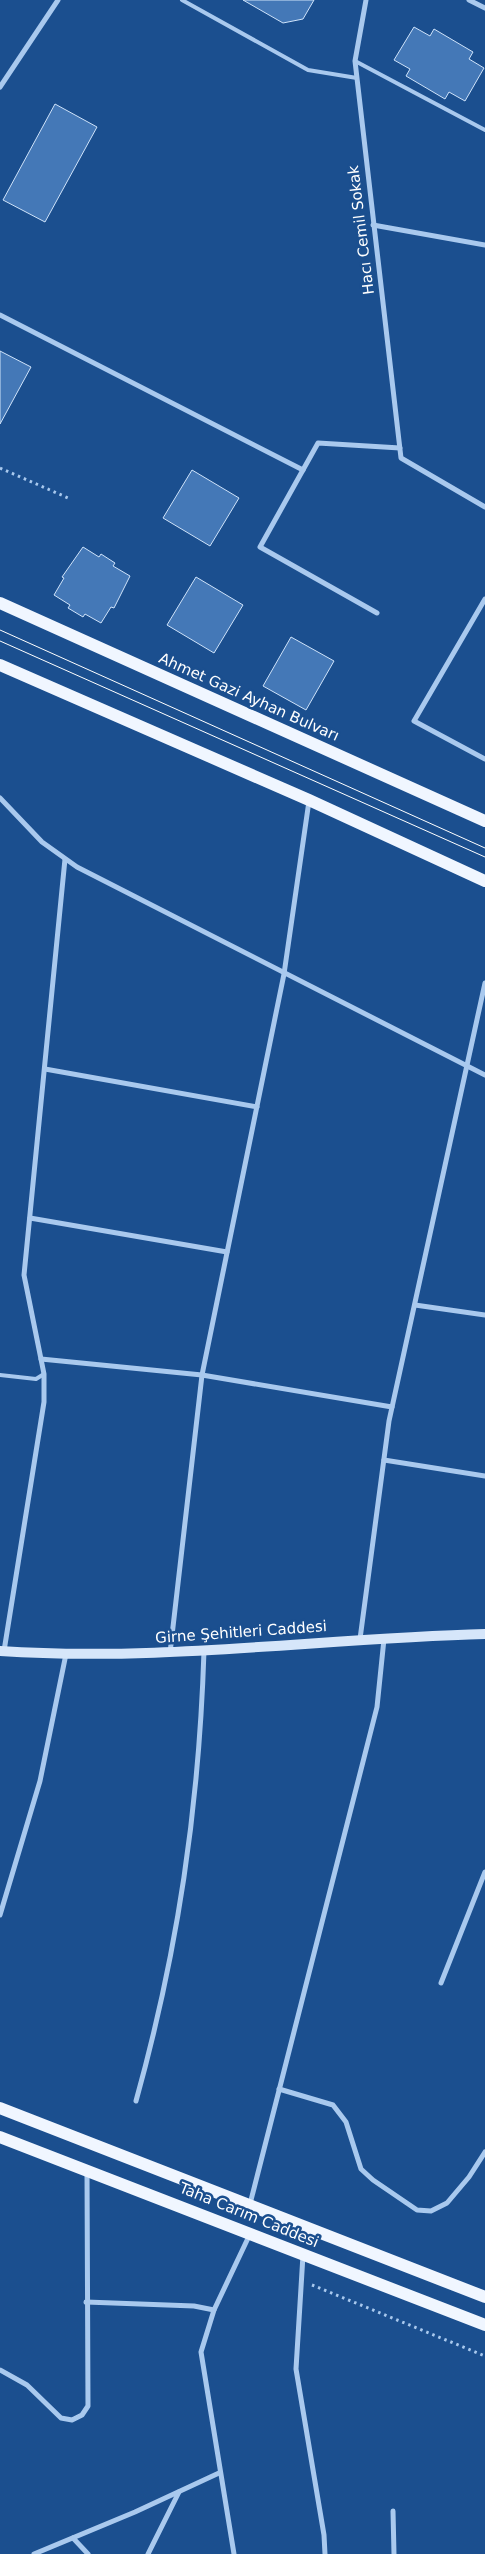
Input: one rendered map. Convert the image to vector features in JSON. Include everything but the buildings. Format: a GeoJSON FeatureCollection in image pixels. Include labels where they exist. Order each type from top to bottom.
{"type":"FeatureCollection","features":[{"type":"Feature","properties":{"kind":"main road","name":"Ahmet Gazi Ayhan Bulvarı"},"geometry":{"type":"LineString","coordinates":[[0,603],[485,821]]}},
{"type":"Feature","properties":{"kind":"main road"},"geometry":{"type":"LineString","coordinates":[[0,665],[309,800],[485,881]]}},
{"type":"Feature","properties":{"kind":"main road","name":"Taha Carım Caddesi"},"geometry":{"type":"LineString","coordinates":[[0,2108],[485,2296]]}},
{"type":"Feature","properties":{"kind":"main road","name":"Taha Carım Caddesi"},"geometry":{"type":"LineString","coordinates":[[0,2137],[485,2325]]}},
{"type":"Feature","properties":{"kind":"street"},"geometry":{"type":"LineString","coordinates":[[0,87],[58,0]]}},
{"type":"Feature","properties":{"kind":"street","name":"Hacı Cemil Sokak"},"geometry":{"type":"LineString","coordinates":[[366,0],[355,60],[401,458],[485,507]]}},
{"type":"Feature","properties":{"kind":"street"},"geometry":{"type":"LineString","coordinates":[[470,0],[485,8]]}},
{"type":"Feature","properties":{"kind":"street"},"geometry":{"type":"LineString","coordinates":[[373,225],[485,245]]}},
{"type":"Feature","properties":{"kind":"street"},"geometry":{"type":"LineString","coordinates":[[0,315],[303,470]]}},
{"type":"Feature","properties":{"kind":"street"},"geometry":{"type":"LineString","coordinates":[[377,612],[260,547],[318,443],[400,448]]}},
{"type":"Feature","properties":{"kind":"street"},"geometry":{"type":"LineString","coordinates":[[485,599],[414,721],[485,759]]}},
{"type":"Feature","properties":{"kind":"street"},"geometry":{"type":"LineString","coordinates":[[0,798],[34,835],[65,859],[96,878],[485,1075]]}},
{"type":"Feature","properties":{"kind":"street"},"geometry":{"type":"LineString","coordinates":[[170,1653],[202,1375],[284,974],[309,800]]}},
{"type":"Feature","properties":{"kind":"street"},"geometry":{"type":"LineString","coordinates":[[2,1652],[44,1402],[44,1374],[24,1275],[65,859]]}},
{"type":"Feature","properties":{"kind":"street"},"geometry":{"type":"LineString","coordinates":[[360,1639],[392,1407],[468,1068],[485,983]]}},
{"type":"Feature","properties":{"kind":"street"},"geometry":{"type":"LineString","coordinates":[[45,1069],[257,1107]]}},
{"type":"Feature","properties":{"kind":"street"},"geometry":{"type":"LineString","coordinates":[[30,1218],[228,1252]]}},
{"type":"Feature","properties":{"kind":"street"},"geometry":{"type":"LineString","coordinates":[[415,1305],[485,1315]]}},
{"type":"Feature","properties":{"kind":"street"},"geometry":{"type":"LineString","coordinates":[[41,1359],[202,1375],[392,1407]]}},
{"type":"Feature","properties":{"kind":"street"},"geometry":{"type":"LineString","coordinates":[[384,1460],[485,1476]]}},
{"type":"Feature","properties":{"kind":"street","name":"Girne Şehitleri Caddesi"},"geometry":{"type":"LineString","coordinates":[[2,1652],[66,1654],[170,1653],[384,1637],[485,1634]]}},
{"type":"Feature","properties":{"kind":"street"},"geometry":{"type":"LineString","coordinates":[[249,2204],[377,1707],[384,1637]]}},
{"type":"Feature","properties":{"kind":"street"},"geometry":{"type":"LineString","coordinates":[[136,2101],[166,1983],[189,1855],[200,1749],[204,1651]]}},
{"type":"Feature","properties":{"kind":"street"},"geometry":{"type":"LineString","coordinates":[[0,1915],[40,1780],[66,1654]]}},
{"type":"Feature","properties":{"kind":"street"},"geometry":{"type":"LineString","coordinates":[[441,1983],[485,1872]]}},
{"type":"Feature","properties":{"kind":"street"},"geometry":{"type":"LineString","coordinates":[[279,2089],[333,2105],[348,2127],[361,2168],[373,2180],[417,2210],[431,2211],[447,2203],[459,2191],[485,2152]]}},
{"type":"Feature","properties":{"kind":"street"},"geometry":{"type":"LineString","coordinates":[[0,2370],[27,2385],[61,2418],[72,2420],[82,2415],[88,2406],[86,2302],[87,2170]]}},
{"type":"Feature","properties":{"kind":"street"},"geometry":{"type":"LineString","coordinates":[[234,2554],[219,2473],[201,2352],[214,2310],[250,2233]]}},
{"type":"Feature","properties":{"kind":"street"},"geometry":{"type":"LineString","coordinates":[[303,2254],[296,2369],[324,2535],[325,2554]]}},
{"type":"Feature","properties":{"kind":"street"},"geometry":{"type":"LineString","coordinates":[[86,2302],[194,2306],[214,2310]]}},
{"type":"Feature","properties":{"kind":"street"},"geometry":{"type":"LineString","coordinates":[[34,2554],[219,2473]]}},
{"type":"Feature","properties":{"kind":"street"},"geometry":{"type":"LineString","coordinates":[[148,2554],[179,2492]]}},
{"type":"Feature","properties":{"kind":"street"},"geometry":{"type":"LineString","coordinates":[[393,2511],[394,2554]]}},
{"type":"Feature","properties":{"kind":"street"},"geometry":{"type":"LineString","coordinates":[[73,2538],[88,2554]]}},
{"type":"Feature","properties":{"kind":"lane"},"geometry":{"type":"LineString","coordinates":[[182,0],[308,70],[357,78]]}},
{"type":"Feature","properties":{"kind":"lane"},"geometry":{"type":"LineString","coordinates":[[355,60],[485,129]]}},
{"type":"Feature","properties":{"kind":"lane"},"geometry":{"type":"LineString","coordinates":[[0,1375],[36,1379],[44,1374]]}},
{"type":"Feature","properties":{"kind":"path"},"geometry":{"type":"LineString","coordinates":[[0,468],[68,498]]}},
{"type":"Feature","properties":{"kind":"path"},"geometry":{"type":"LineString","coordinates":[[301,2281],[485,2356]]}},
{"type":"Feature","properties":{"kind":"tram line"},"geometry":{"type":"LineString","coordinates":[[0,630],[485,848]]}},
{"type":"Feature","properties":{"kind":"tram line"},"geometry":{"type":"LineString","coordinates":[[0,641],[485,857]]}}]}
